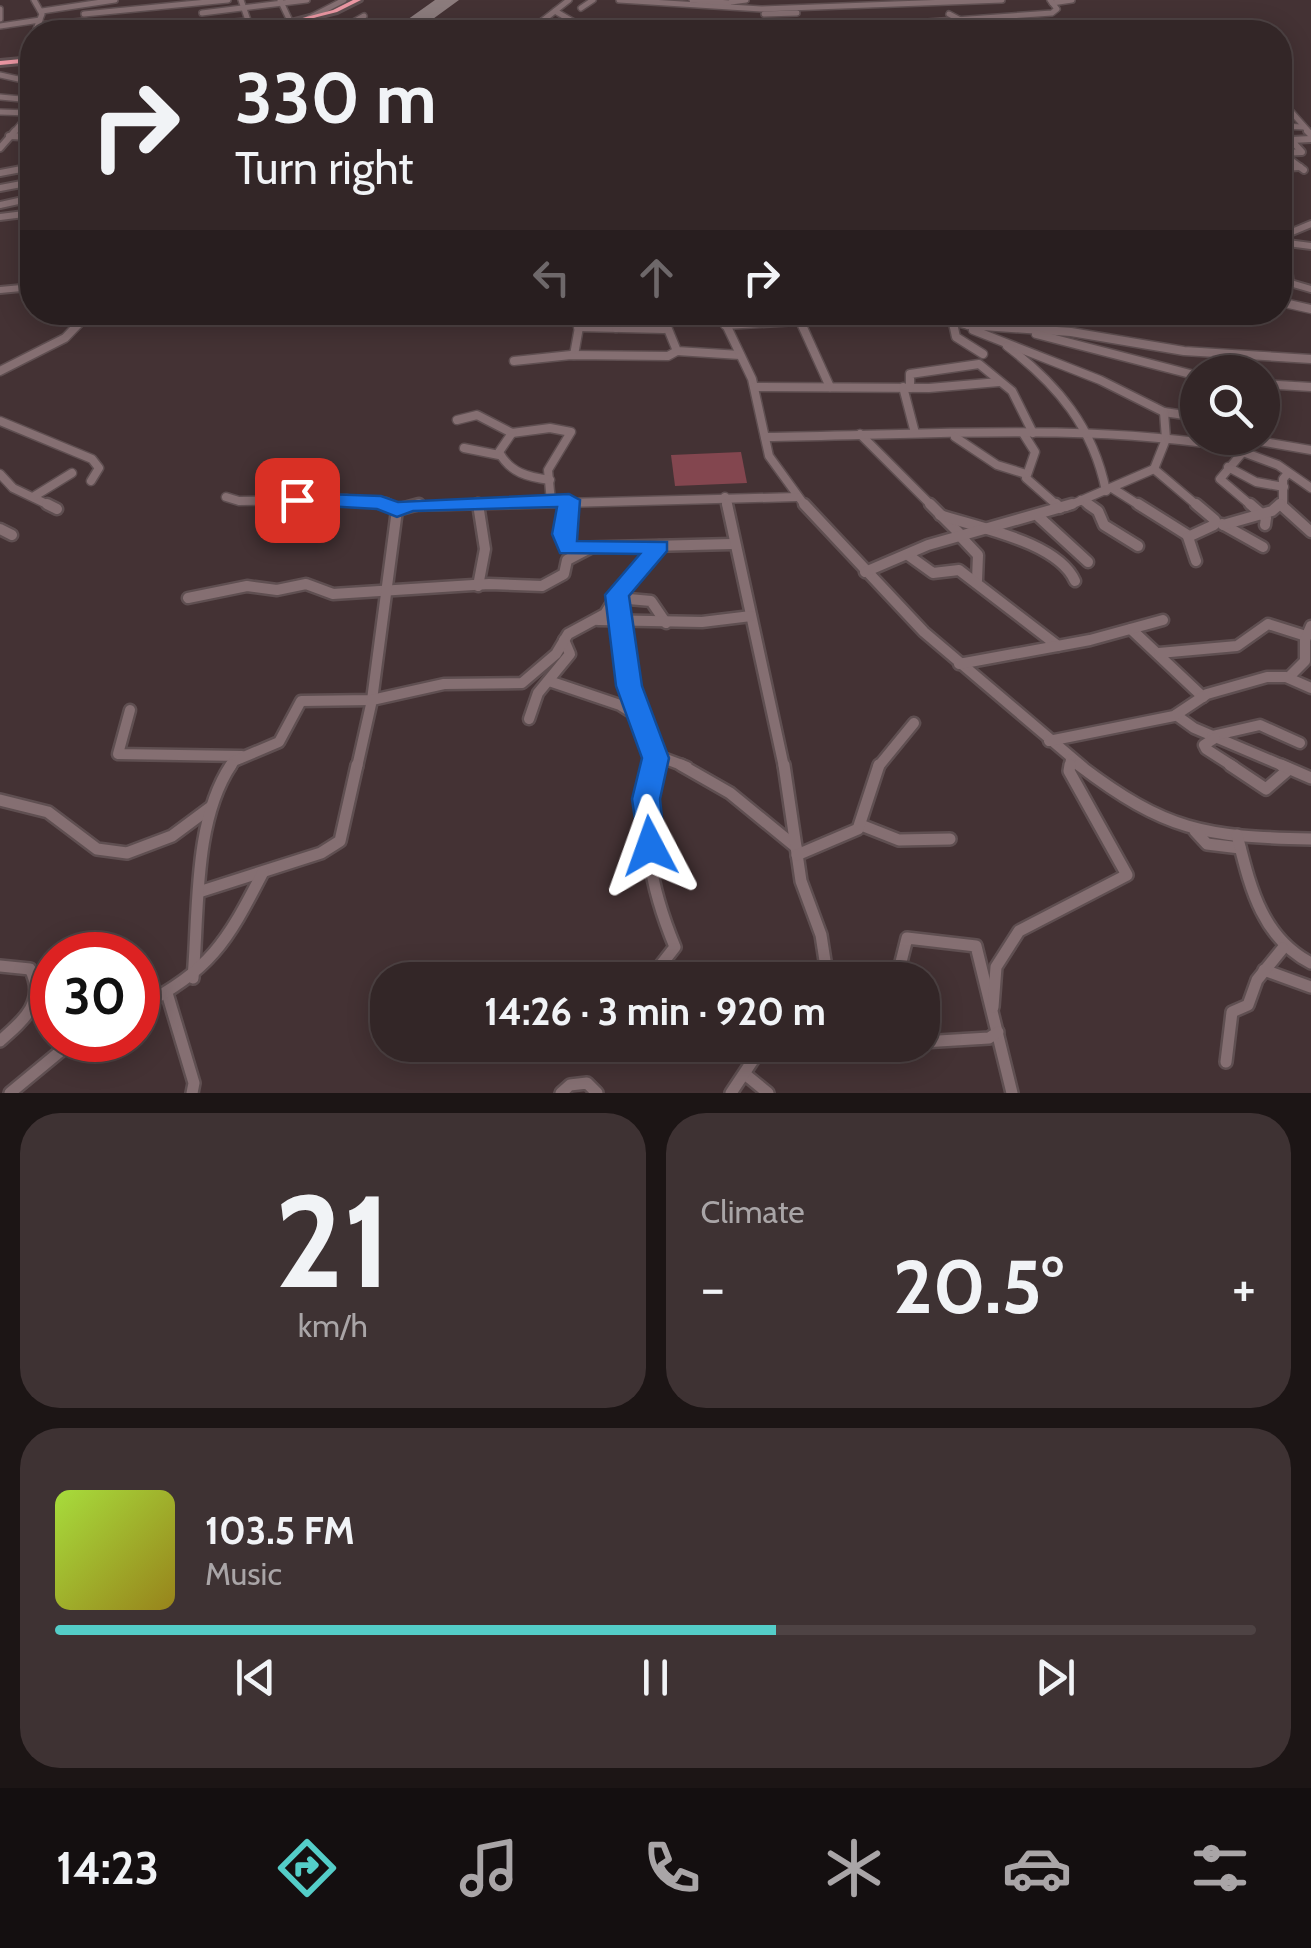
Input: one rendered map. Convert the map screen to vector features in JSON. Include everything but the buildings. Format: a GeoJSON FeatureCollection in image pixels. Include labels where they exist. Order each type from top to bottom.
{"type":"FeatureCollection","features":[{"type":"Feature","properties":{"kind":"highway"},"geometry":{"type":"LineString","coordinates":[[302,20],[358,0]]}},
{"type":"Feature","properties":{"kind":"street"},"geometry":{"type":"LineString","coordinates":[[34,0],[42,12],[40,20]]}},
{"type":"Feature","properties":{"kind":"street"},"geometry":{"type":"LineString","coordinates":[[61,8],[67,0]]}},
{"type":"Feature","properties":{"kind":"street"},"geometry":{"type":"LineString","coordinates":[[42,12],[79,2],[115,0]]}},
{"type":"Feature","properties":{"kind":"street"},"geometry":{"type":"LineString","coordinates":[[135,0],[137,8]]}},
{"type":"Feature","properties":{"kind":"street"},"geometry":{"type":"LineString","coordinates":[[66,20],[137,8],[228,0]]}},
{"type":"Feature","properties":{"kind":"street"},"geometry":{"type":"LineString","coordinates":[[242,0],[248,20]]}},
{"type":"Feature","properties":{"kind":"street"},"geometry":{"type":"LineString","coordinates":[[202,13],[307,0],[343,4]]}},
{"type":"Feature","properties":{"kind":"street"},"geometry":{"type":"LineString","coordinates":[[543,20],[570,0]]}},
{"type":"Feature","properties":{"kind":"street"},"geometry":{"type":"LineString","coordinates":[[581,8],[593,0]]}},
{"type":"Feature","properties":{"kind":"street"},"geometry":{"type":"LineString","coordinates":[[619,0],[723,9],[746,0]]}},
{"type":"Feature","properties":{"kind":"street"},"geometry":{"type":"LineString","coordinates":[[667,4],[680,0]]}},
{"type":"Feature","properties":{"kind":"street"},"geometry":{"type":"LineString","coordinates":[[692,0],[731,3],[778,17],[1000,0],[1004,16]]}},
{"type":"Feature","properties":{"kind":"street"},"geometry":{"type":"LineString","coordinates":[[799,13],[809,0]]}},
{"type":"Feature","properties":{"kind":"street"},"geometry":{"type":"LineString","coordinates":[[1051,1],[1072,0]]}},
{"type":"Feature","properties":{"kind":"street"},"geometry":{"type":"LineString","coordinates":[[969,20],[1052,13],[1058,10],[1051,1]]}},
{"type":"Feature","properties":{"kind":"street"},"geometry":{"type":"LineString","coordinates":[[79,2],[84,18]]}},
{"type":"Feature","properties":{"kind":"street"},"geometry":{"type":"LineString","coordinates":[[306,19],[331,5]]}},
{"type":"Feature","properties":{"kind":"street"},"geometry":{"type":"LineString","coordinates":[[0,9],[0,21]]}},
{"type":"Feature","properties":{"kind":"street"},"geometry":{"type":"LineString","coordinates":[[555,11],[569,19]]}},
{"type":"Feature","properties":{"kind":"street"},"geometry":{"type":"LineString","coordinates":[[949,14],[958,20]]}},
{"type":"Feature","properties":{"kind":"street"},"geometry":{"type":"LineString","coordinates":[[357,20],[364,16]]}},
{"type":"Feature","properties":{"kind":"street"},"geometry":{"type":"LineString","coordinates":[[1292,113],[1311,137]]}},
{"type":"Feature","properties":{"kind":"street"},"geometry":{"type":"LineString","coordinates":[[0,148],[20,125]]}},
{"type":"Feature","properties":{"kind":"street"},"geometry":{"type":"LineString","coordinates":[[1292,128],[1304,128]]}},
{"type":"Feature","properties":{"kind":"street"},"geometry":{"type":"LineString","coordinates":[[10,136],[20,136]]}},
{"type":"Feature","properties":{"kind":"street"},"geometry":{"type":"LineString","coordinates":[[1292,139],[1311,137]]}},
{"type":"Feature","properties":{"kind":"street"},"geometry":{"type":"LineString","coordinates":[[1292,139],[1303,151],[1292,152]]}},
{"type":"Feature","properties":{"kind":"street"},"geometry":{"type":"LineString","coordinates":[[1296,152],[1311,154]]}},
{"type":"Feature","properties":{"kind":"street"},"geometry":{"type":"LineString","coordinates":[[0,371],[65,338],[78,325]]}},
{"type":"Feature","properties":{"kind":"street"},"geometry":{"type":"LineString","coordinates":[[663,325],[677,351]]}},
{"type":"Feature","properties":{"kind":"street"},"geometry":{"type":"LineString","coordinates":[[725,325],[755,387],[772,464],[864,572],[959,664],[1048,741],[1134,805],[1194,831],[1207,844],[1311,839]]}},
{"type":"Feature","properties":{"kind":"street"},"geometry":{"type":"LineString","coordinates":[[801,325],[830,387]]}},
{"type":"Feature","properties":{"kind":"street"},"geometry":{"type":"LineString","coordinates":[[953,325],[956,337],[983,354]]}},
{"type":"Feature","properties":{"kind":"street"},"geometry":{"type":"LineString","coordinates":[[956,325],[1100,380],[1164,412],[1180,414]]}},
{"type":"Feature","properties":{"kind":"street"},"geometry":{"type":"LineString","coordinates":[[960,325],[1022,328],[1184,350],[1311,359]]}},
{"type":"Feature","properties":{"kind":"street"},"geometry":{"type":"LineString","coordinates":[[574,355],[578,327],[664,329]]}},
{"type":"Feature","properties":{"kind":"street"},"geometry":{"type":"LineString","coordinates":[[1022,328],[1180,371]]}},
{"type":"Feature","properties":{"kind":"street"},"geometry":{"type":"LineString","coordinates":[[994,338],[1058,388],[1099,457],[1109,490],[1189,536],[1196,561]]}},
{"type":"Feature","properties":{"kind":"street"},"geometry":{"type":"LineString","coordinates":[[677,351],[740,355]]}},
{"type":"Feature","properties":{"kind":"street"},"geometry":{"type":"LineString","coordinates":[[514,361],[574,355],[659,357],[674,356],[677,351]]}},
{"type":"Feature","properties":{"kind":"street"},"geometry":{"type":"LineString","coordinates":[[911,433],[906,387],[910,374],[978,364],[1020,402],[1035,452],[1026,474]]}},
{"type":"Feature","properties":{"kind":"street"},"geometry":{"type":"LineString","coordinates":[[755,387],[906,387],[999,382]]}},
{"type":"Feature","properties":{"kind":"street"},"geometry":{"type":"LineString","coordinates":[[1280,385],[1311,386]]}},
{"type":"Feature","properties":{"kind":"street"},"geometry":{"type":"LineString","coordinates":[[864,572],[908,555],[1039,517],[1154,469],[1161,461],[1166,439],[1164,412]]}},
{"type":"Feature","properties":{"kind":"street"},"geometry":{"type":"LineString","coordinates":[[457,420],[487,417],[512,433],[550,428],[572,434],[548,468],[552,502]]}},
{"type":"Feature","properties":{"kind":"street"},"geometry":{"type":"LineString","coordinates":[[0,422],[92,459],[99,468],[91,481]]}},
{"type":"Feature","properties":{"kind":"street"},"geometry":{"type":"LineString","coordinates":[[499,455],[512,433]]}},
{"type":"Feature","properties":{"kind":"street"},"geometry":{"type":"LineString","coordinates":[[911,433],[960,438],[997,465],[1026,474],[1060,508]]}},
{"type":"Feature","properties":{"kind":"street"},"geometry":{"type":"LineString","coordinates":[[765,437],[1028,433],[1180,441]]}},
{"type":"Feature","properties":{"kind":"street"},"geometry":{"type":"LineString","coordinates":[[860,434],[978,556],[978,583]]}},
{"type":"Feature","properties":{"kind":"street"},"geometry":{"type":"LineString","coordinates":[[1280,445],[1311,450]]}},
{"type":"Feature","properties":{"kind":"street"},"geometry":{"type":"LineString","coordinates":[[464,448],[499,455],[522,477],[550,480]]}},
{"type":"Feature","properties":{"kind":"street"},"geometry":{"type":"LineString","coordinates":[[1239,455],[1220,479],[1263,520]]}},
{"type":"Feature","properties":{"kind":"street"},"geometry":{"type":"LineString","coordinates":[[1254,455],[1311,488]]}},
{"type":"Feature","properties":{"kind":"street"},"geometry":{"type":"LineString","coordinates":[[1228,467],[1256,482],[1284,487]]}},
{"type":"Feature","properties":{"kind":"street"},"geometry":{"type":"LineString","coordinates":[[1154,469],[1219,524],[1263,547]]}},
{"type":"Feature","properties":{"kind":"street"},"geometry":{"type":"LineString","coordinates":[[1189,536],[1219,524],[1263,520],[1280,504],[1286,471]]}},
{"type":"Feature","properties":{"kind":"street"},"geometry":{"type":"LineString","coordinates":[[1286,471],[1311,477]]}},
{"type":"Feature","properties":{"kind":"street"},"geometry":{"type":"LineString","coordinates":[[33,497],[72,473]]}},
{"type":"Feature","properties":{"kind":"street"},"geometry":{"type":"LineString","coordinates":[[0,474],[13,488],[57,509]]}},
{"type":"Feature","properties":{"kind":"street"},"geometry":{"type":"LineString","coordinates":[[226,497],[234,501],[335,498],[387,503],[397,510]]}},
{"type":"Feature","properties":{"kind":"street"},"geometry":{"type":"LineString","coordinates":[[724,497],[786,776],[804,895],[823,942],[826,962]]}},
{"type":"Feature","properties":{"kind":"street"},"geometry":{"type":"LineString","coordinates":[[397,510],[410,505],[797,497]]}},
{"type":"Feature","properties":{"kind":"street"},"geometry":{"type":"LineString","coordinates":[[569,500],[564,545],[590,548],[732,544]]}},
{"type":"Feature","properties":{"kind":"street"},"geometry":{"type":"LineString","coordinates":[[1081,500],[1098,511],[1104,525],[1138,546]]}},
{"type":"Feature","properties":{"kind":"street"},"geometry":{"type":"LineString","coordinates":[[478,504],[484,549],[478,586]]}},
{"type":"Feature","properties":{"kind":"street"},"geometry":{"type":"LineString","coordinates":[[1280,504],[1311,532]]}},
{"type":"Feature","properties":{"kind":"street"},"geometry":{"type":"LineString","coordinates":[[202,890],[320,853],[340,840],[372,700],[397,510]]}},
{"type":"Feature","properties":{"kind":"street"},"geometry":{"type":"LineString","coordinates":[[940,515],[994,530],[1058,557],[1074,582]]}},
{"type":"Feature","properties":{"kind":"street"},"geometry":{"type":"LineString","coordinates":[[1039,517],[1088,562]]}},
{"type":"Feature","properties":{"kind":"street"},"geometry":{"type":"LineString","coordinates":[[0,529],[12,535]]}},
{"type":"Feature","properties":{"kind":"street"},"geometry":{"type":"LineString","coordinates":[[194,978],[211,807],[222,774],[244,756],[279,742],[301,701],[372,700],[444,684],[516,686],[551,658],[564,640],[598,620],[659,546]]}},
{"type":"Feature","properties":{"kind":"street"},"geometry":{"type":"LineString","coordinates":[[188,598],[247,586],[276,590],[312,584],[332,594],[548,586],[564,574],[567,560],[590,548]]}},
{"type":"Feature","properties":{"kind":"street"},"geometry":{"type":"LineString","coordinates":[[908,555],[930,572],[956,570],[978,583],[1058,646]]}},
{"type":"Feature","properties":{"kind":"street"},"geometry":{"type":"LineString","coordinates":[[618,593],[629,599],[651,601],[666,622]]}},
{"type":"Feature","properties":{"kind":"street"},"geometry":{"type":"LineString","coordinates":[[618,593],[629,686],[655,755],[646,799],[653,894],[675,944],[663,962]]}},
{"type":"Feature","properties":{"kind":"street"},"geometry":{"type":"LineString","coordinates":[[598,620],[720,622],[750,616]]}},
{"type":"Feature","properties":{"kind":"street"},"geometry":{"type":"LineString","coordinates":[[959,664],[1058,646],[1163,620]]}},
{"type":"Feature","properties":{"kind":"street"},"geometry":{"type":"LineString","coordinates":[[1159,653],[1236,646],[1268,624],[1308,638],[1304,665],[1289,677]]}},
{"type":"Feature","properties":{"kind":"street"},"geometry":{"type":"LineString","coordinates":[[1130,629],[1203,697]]}},
{"type":"Feature","properties":{"kind":"street"},"geometry":{"type":"LineString","coordinates":[[530,719],[538,694],[570,654],[564,640]]}},
{"type":"Feature","properties":{"kind":"street"},"geometry":{"type":"LineString","coordinates":[[1048,741],[1176,715],[1203,697],[1267,677],[1289,677],[1311,688]]}},
{"type":"Feature","properties":{"kind":"street"},"geometry":{"type":"LineString","coordinates":[[549,680],[620,706],[645,722]]}},
{"type":"Feature","properties":{"kind":"street"},"geometry":{"type":"LineString","coordinates":[[130,710],[116,750],[122,756],[244,756]]}},
{"type":"Feature","properties":{"kind":"street"},"geometry":{"type":"LineString","coordinates":[[1176,715],[1214,737],[1311,778]]}},
{"type":"Feature","properties":{"kind":"street"},"geometry":{"type":"LineString","coordinates":[[797,851],[853,832],[860,825],[880,761],[914,723]]}},
{"type":"Feature","properties":{"kind":"street"},"geometry":{"type":"LineString","coordinates":[[1289,768],[1266,789],[1204,745],[1214,737],[1260,725],[1300,743]]}},
{"type":"Feature","properties":{"kind":"street"},"geometry":{"type":"LineString","coordinates":[[655,755],[681,764],[741,801],[797,851]]}},
{"type":"Feature","properties":{"kind":"street"},"geometry":{"type":"LineString","coordinates":[[993,1007],[996,967],[1018,931],[1126,876],[1068,768],[1071,759]]}},
{"type":"Feature","properties":{"kind":"street"},"geometry":{"type":"LineString","coordinates":[[0,800],[48,812],[97,849],[127,853],[172,836],[211,807]]}},
{"type":"Feature","properties":{"kind":"street"},"geometry":{"type":"LineString","coordinates":[[860,825],[900,840],[950,839]]}},
{"type":"Feature","properties":{"kind":"street"},"geometry":{"type":"LineString","coordinates":[[1238,842],[1262,915],[1283,948],[1311,962]]}},
{"type":"Feature","properties":{"kind":"street"},"geometry":{"type":"LineString","coordinates":[[160,997],[194,978],[217,958],[264,872]]}},
{"type":"Feature","properties":{"kind":"street"},"geometry":{"type":"LineString","coordinates":[[901,962],[907,938],[976,946],[974,951],[993,1007],[1012,1093]]}},
{"type":"Feature","properties":{"kind":"street"},"geometry":{"type":"LineString","coordinates":[[1226,1062],[1232,1012],[1248,1004],[1264,970],[1283,948]]}},
{"type":"Feature","properties":{"kind":"street"},"geometry":{"type":"LineString","coordinates":[[0,966],[30,968],[40,986],[37,1002],[0,1041]]}},
{"type":"Feature","properties":{"kind":"street"},"geometry":{"type":"LineString","coordinates":[[1264,970],[1311,987]]}},
{"type":"Feature","properties":{"kind":"street"},"geometry":{"type":"LineString","coordinates":[[168,993],[196,1090]]}},
{"type":"Feature","properties":{"kind":"street"},"geometry":{"type":"LineString","coordinates":[[940,1041],[990,1038],[998,1032]]}},
{"type":"Feature","properties":{"kind":"street"},"geometry":{"type":"LineString","coordinates":[[10,1093],[47,1062]]}},
{"type":"Feature","properties":{"kind":"street"},"geometry":{"type":"LineString","coordinates":[[731,1093],[753,1062]]}},
{"type":"Feature","properties":{"kind":"street"},"geometry":{"type":"LineString","coordinates":[[746,1075],[768,1093]]}},
{"type":"Feature","properties":{"kind":"street"},"geometry":{"type":"LineString","coordinates":[[561,1093],[579,1083],[588,1084],[597,1093]]}},
{"type":"Feature","properties":{"kind":"shaded area"},"geometry":{"type":"Polygon","coordinates":[[[741,452],[747,483],[675,486],[671,455],[741,452]]]}},
{"type":"Feature","properties":{"kind":"runway"},"geometry":{"type":"LineString","coordinates":[[419,20],[449,0]]}},
{"type":"Feature","properties":{"kind":"route"},"geometry":{"type":"LineString","coordinates":[[297,500],[328,497],[381,502],[397,510],[410,505],[569,500],[563,534],[568,548],[659,546],[617,595],[629,663],[629,686],[645,720],[656,758],[646,799],[650,846]]}}]}
